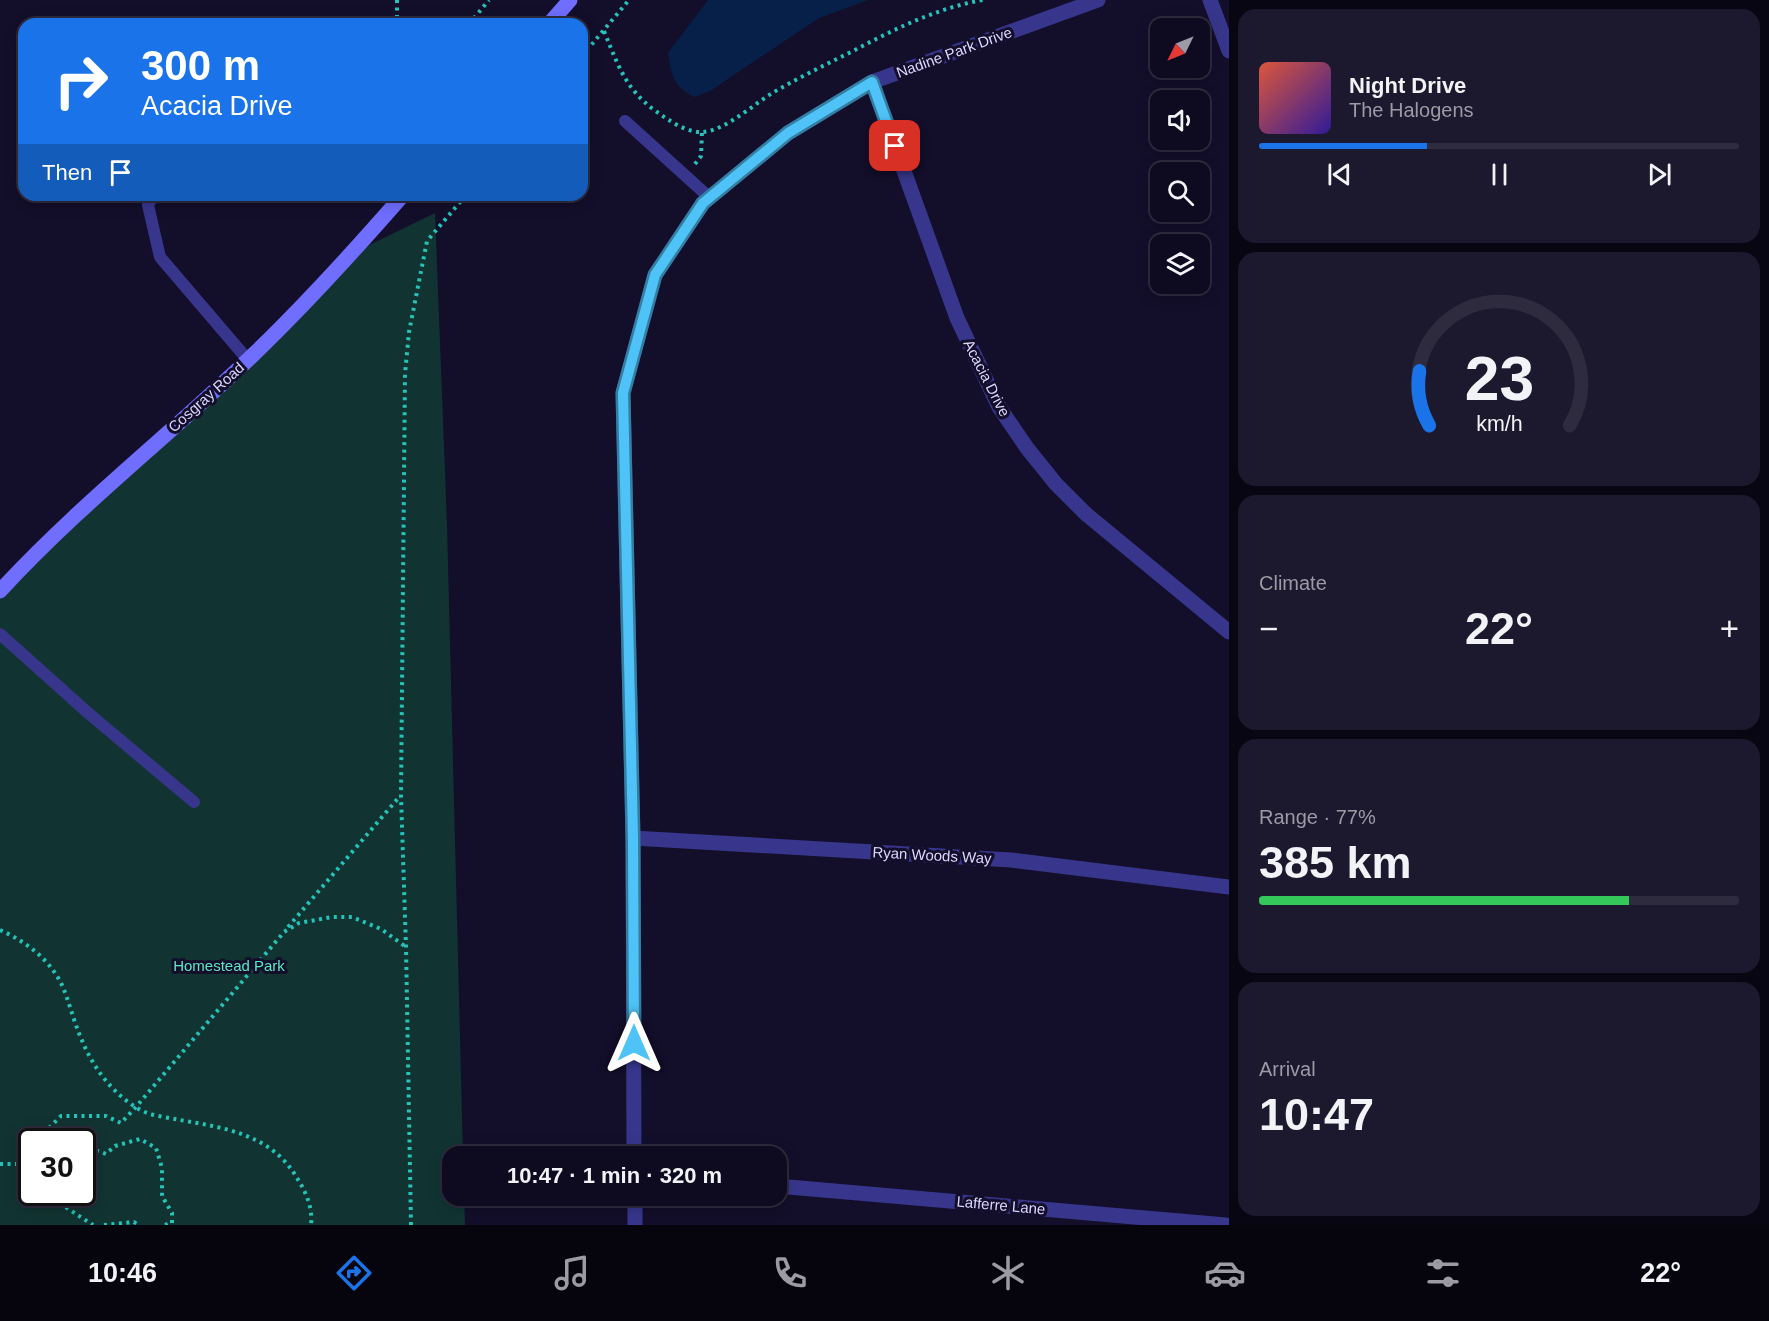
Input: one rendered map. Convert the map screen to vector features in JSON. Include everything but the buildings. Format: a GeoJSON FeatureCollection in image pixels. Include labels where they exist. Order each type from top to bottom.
{"type":"FeatureCollection","features":[{"type":"Feature","properties":{"kind":"main road"},"geometry":{"type":"LineString","coordinates":[[554,18],[570,0]]}},
{"type":"Feature","properties":{"kind":"main road","name":"Cosgray Road"},"geometry":{"type":"LineString","coordinates":[[0,591],[81,511],[248,360],[331,276],[398,201]]}},
{"type":"Feature","properties":{"kind":"street","name":"Nadine Park Drive"},"geometry":{"type":"LineString","coordinates":[[634,1146],[633,838],[623,393],[655,275],[703,203],[788,133],[872,82],[1098,0]]}},
{"type":"Feature","properties":{"kind":"street"},"geometry":{"type":"LineString","coordinates":[[1210,0],[1229,51]]}},
{"type":"Feature","properties":{"kind":"street","name":"Acacia Drive"},"geometry":{"type":"LineString","coordinates":[[872,82],[957,318],[999,407],[1041,466],[1086,514],[1229,632]]}},
{"type":"Feature","properties":{"kind":"street","name":"Ryan Woods Way"},"geometry":{"type":"LineString","coordinates":[[633,838],[1011,860],[1229,887]]}},
{"type":"Feature","properties":{"kind":"street","name":"Lafferre Lane"},"geometry":{"type":"LineString","coordinates":[[787,1187],[1226,1225]]}},
{"type":"Feature","properties":{"kind":"street"},"geometry":{"type":"LineString","coordinates":[[634,1206],[635,1225]]}},
{"type":"Feature","properties":{"kind":"lane"},"geometry":{"type":"LineString","coordinates":[[625,121],[710,198]]}},
{"type":"Feature","properties":{"kind":"lane"},"geometry":{"type":"LineString","coordinates":[[150,201],[148,205],[160,257],[248,360]]}},
{"type":"Feature","properties":{"kind":"lane"},"geometry":{"type":"LineString","coordinates":[[0,634],[87,712],[194,802]]}},
{"type":"Feature","properties":{"kind":"path"},"geometry":{"type":"LineString","coordinates":[[397,0],[397,18]]}},
{"type":"Feature","properties":{"kind":"path"},"geometry":{"type":"LineString","coordinates":[[474,18],[489,0]]}},
{"type":"Feature","properties":{"kind":"path"},"geometry":{"type":"LineString","coordinates":[[588,49],[629,0]]}},
{"type":"Feature","properties":{"kind":"path"},"geometry":{"type":"LineString","coordinates":[[604,31],[617,64],[632,91],[650,109],[679,126],[702,132],[722,126],[764,98],[880,37],[924,17],[982,0]]}},
{"type":"Feature","properties":{"kind":"path"},"geometry":{"type":"LineString","coordinates":[[686,177],[701,156],[702,132]]}},
{"type":"Feature","properties":{"kind":"path"},"geometry":{"type":"LineString","coordinates":[[411,1225],[406,947],[400,796],[405,374],[409,332],[427,242],[461,201]]}},
{"type":"Feature","properties":{"kind":"path"},"geometry":{"type":"LineString","coordinates":[[49,1128],[61,1116],[106,1116],[121,1122],[400,796]]}},
{"type":"Feature","properties":{"kind":"path"},"geometry":{"type":"LineString","coordinates":[[284,932],[299,922],[332,917],[352,917],[381,929],[406,947]]}},
{"type":"Feature","properties":{"kind":"path"},"geometry":{"type":"LineString","coordinates":[[0,930],[31,948],[49,965],[61,983],[82,1041],[103,1079],[117,1094],[136,1107],[155,1115],[253,1137],[274,1149],[290,1165],[304,1190],[311,1209],[311,1225]]}},
{"type":"Feature","properties":{"kind":"path"},"geometry":{"type":"LineString","coordinates":[[96,1150],[106,1154],[115,1146],[140,1139],[156,1148],[162,1168],[162,1196],[172,1213],[172,1224],[165,1225]]}},
{"type":"Feature","properties":{"kind":"path"},"geometry":{"type":"LineString","coordinates":[[0,1164],[18,1164]]}},
{"type":"Feature","properties":{"kind":"path"},"geometry":{"type":"LineString","coordinates":[[65,1206],[93,1225]]}},
{"type":"Feature","properties":{"kind":"path"},"geometry":{"type":"LineString","coordinates":[[104,1225],[134,1222],[138,1225]]}},
{"type":"Feature","properties":{"kind":"green space","name":"Homestead Park"},"geometry":{"type":"Polygon","coordinates":[[[435,213],[447,524],[463,1146],[442,1146],[442,1206],[464,1206],[465,1225],[0,1225],[0,591],[357,251],[435,213]]]}},
{"type":"Feature","properties":{"kind":"water"},"geometry":{"type":"Polygon","coordinates":[[[708,0],[868,0],[819,18],[710,91],[695,97],[678,85],[668,53],[708,0]]]}},
{"type":"Feature","properties":{"kind":"route"},"geometry":{"type":"LineString","coordinates":[[634,1043],[633,838],[623,393],[655,275],[703,203],[788,133],[872,82],[895,146]]}}]}
